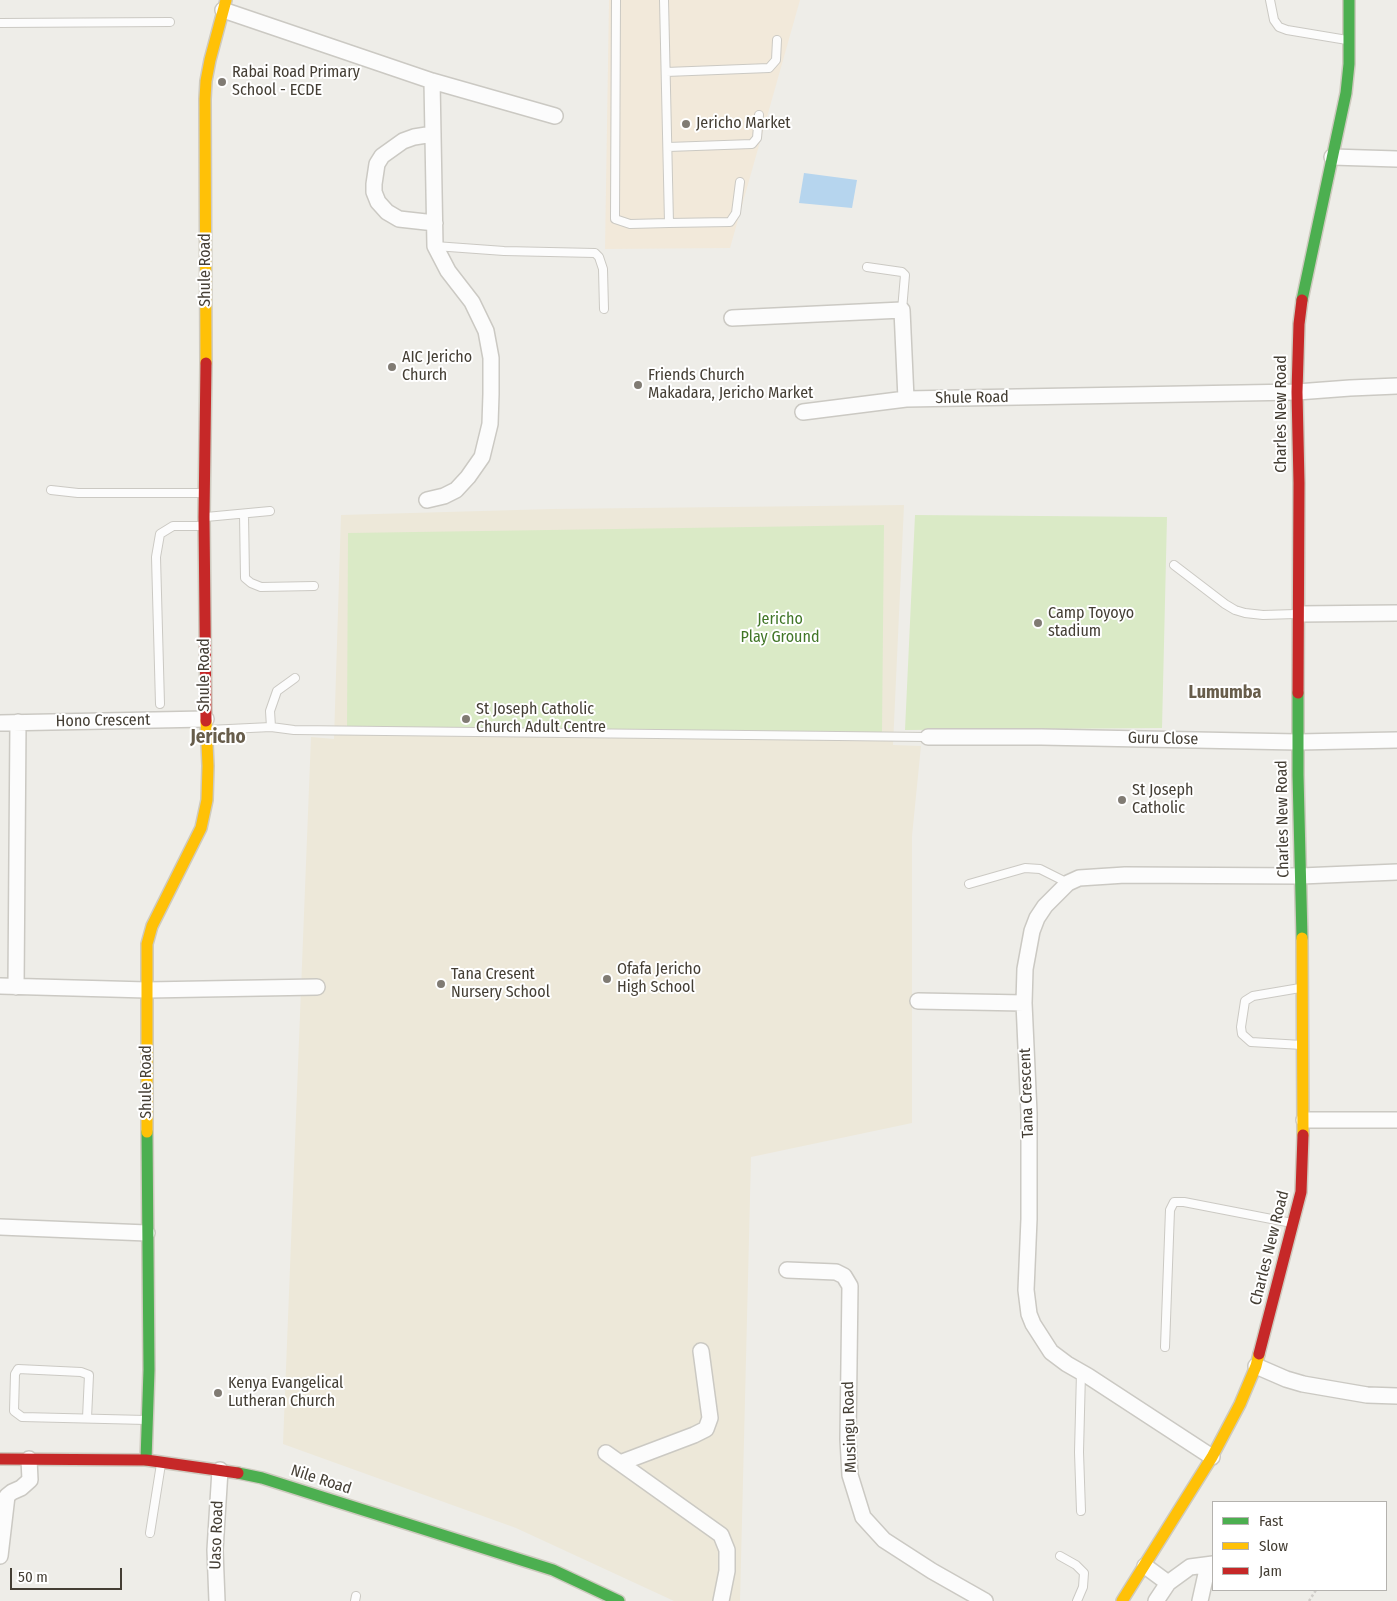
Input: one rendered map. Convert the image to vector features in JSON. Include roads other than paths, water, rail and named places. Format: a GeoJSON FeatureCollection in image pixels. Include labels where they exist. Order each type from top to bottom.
{"type":"FeatureCollection","features":[{"type":"Feature","properties":{"kind":"street","name":"Charles New Road"},"geometry":{"type":"LineString","coordinates":[[1122,1601],[1212,1457],[1240,1404],[1256,1366],[1301,1192],[1304,1120],[1304,1046],[1298,742],[1297,392],[1299,324],[1302,300],[1346,93],[1349,0]]}},
{"type":"Feature","properties":{"kind":"street"},"geometry":{"type":"LineString","coordinates":[[225,5],[432,81],[555,116]]}},
{"type":"Feature","properties":{"kind":"street","name":"Shule Road"},"geometry":{"type":"LineString","coordinates":[[146,1460],[149,1370],[147,944],[152,926],[201,828],[207,800],[204,522],[206,81],[225,5]]}},
{"type":"Feature","properties":{"kind":"street"},"geometry":{"type":"LineString","coordinates":[[427,500],[444,496],[456,490],[482,457],[490,424],[491,358],[486,331],[472,302],[448,272],[435,246],[432,81]]}},
{"type":"Feature","properties":{"kind":"street"},"geometry":{"type":"LineString","coordinates":[[433,134],[403,141],[382,156],[377,164],[374,192],[378,202],[387,212],[399,219],[435,223]]}},
{"type":"Feature","properties":{"kind":"street"},"geometry":{"type":"LineString","coordinates":[[1332,157],[1397,158]]}},
{"type":"Feature","properties":{"kind":"street"},"geometry":{"type":"LineString","coordinates":[[732,318],[902,310],[906,399]]}},
{"type":"Feature","properties":{"kind":"street","name":"Shule Road"},"geometry":{"type":"LineString","coordinates":[[803,412],[906,399],[1297,392],[1397,386]]}},
{"type":"Feature","properties":{"kind":"street"},"geometry":{"type":"LineString","coordinates":[[1299,614],[1397,613]]}},
{"type":"Feature","properties":{"kind":"street"},"geometry":{"type":"LineString","coordinates":[[16,987],[18,722]]}},
{"type":"Feature","properties":{"kind":"street","name":"Hono Crescent"},"geometry":{"type":"LineString","coordinates":[[0,723],[206,725]]}},
{"type":"Feature","properties":{"kind":"street","name":"Guru Close"},"geometry":{"type":"LineString","coordinates":[[928,737],[1042,737],[1298,742],[1397,740]]}},
{"type":"Feature","properties":{"kind":"street"},"geometry":{"type":"LineString","coordinates":[[1068,883],[1079,878],[1117,875],[1301,876],[1397,872]]}},
{"type":"Feature","properties":{"kind":"street","name":"Tana Crescent"},"geometry":{"type":"LineString","coordinates":[[1068,883],[1045,906],[1037,918],[1032,931],[1025,970],[1024,1003],[1030,1152],[1026,1276],[1027,1302],[1033,1324],[1051,1352],[1066,1364],[1212,1457]]}},
{"type":"Feature","properties":{"kind":"street"},"geometry":{"type":"LineString","coordinates":[[0,986],[147,990],[317,986]]}},
{"type":"Feature","properties":{"kind":"street"},"geometry":{"type":"LineString","coordinates":[[918,1001],[1024,1003]]}},
{"type":"Feature","properties":{"kind":"street"},"geometry":{"type":"LineString","coordinates":[[1304,1120],[1397,1120]]}},
{"type":"Feature","properties":{"kind":"street"},"geometry":{"type":"LineString","coordinates":[[0,1228],[147,1233]]}},
{"type":"Feature","properties":{"kind":"street","name":"Musingu Road"},"geometry":{"type":"LineString","coordinates":[[787,1270],[836,1272],[844,1276],[850,1286],[848,1439],[850,1475],[863,1518],[884,1540],[932,1571],[985,1601]]}},
{"type":"Feature","properties":{"kind":"street"},"geometry":{"type":"LineString","coordinates":[[620,1463],[706,1429],[710,1418],[701,1351]]}},
{"type":"Feature","properties":{"kind":"street"},"geometry":{"type":"LineString","coordinates":[[1256,1366],[1303,1384],[1367,1395],[1397,1396]]}},
{"type":"Feature","properties":{"kind":"street"},"geometry":{"type":"LineString","coordinates":[[606,1453],[720,1534],[727,1550],[721,1601]]}},
{"type":"Feature","properties":{"kind":"street","name":"Nile Road"},"geometry":{"type":"LineString","coordinates":[[0,1459],[146,1460],[262,1478],[553,1570],[618,1601]]}},
{"type":"Feature","properties":{"kind":"street"},"geometry":{"type":"LineString","coordinates":[[0,1556],[7,1496],[30,1480],[29,1459]]}},
{"type":"Feature","properties":{"kind":"street","name":"Uaso Road"},"geometry":{"type":"LineString","coordinates":[[217,1601],[215,1550],[220,1470]]}},
{"type":"Feature","properties":{"kind":"street"},"geometry":{"type":"LineString","coordinates":[[1162,1599],[1168,1583],[1190,1567],[1210,1564],[1200,1601]]}},
{"type":"Feature","properties":{"kind":"street"},"geometry":{"type":"LineString","coordinates":[[1145,1566],[1168,1583]]}},
{"type":"Feature","properties":{"kind":"lane"},"geometry":{"type":"LineString","coordinates":[[616,0],[615,219],[630,224],[730,222],[736,213],[740,182]]}},
{"type":"Feature","properties":{"kind":"lane"},"geometry":{"type":"LineString","coordinates":[[664,0],[669,223]]}},
{"type":"Feature","properties":{"kind":"lane"},"geometry":{"type":"LineString","coordinates":[[1270,0],[1274,20],[1279,27],[1349,40]]}},
{"type":"Feature","properties":{"kind":"lane"},"geometry":{"type":"LineString","coordinates":[[0,23],[170,22]]}},
{"type":"Feature","properties":{"kind":"lane"},"geometry":{"type":"LineString","coordinates":[[666,72],[769,68],[776,60],[777,40]]}},
{"type":"Feature","properties":{"kind":"lane"},"geometry":{"type":"LineString","coordinates":[[668,147],[752,144],[757,138],[759,115]]}},
{"type":"Feature","properties":{"kind":"lane"},"geometry":{"type":"LineString","coordinates":[[435,246],[504,251],[595,253],[599,256],[603,269],[604,309]]}},
{"type":"Feature","properties":{"kind":"lane"},"geometry":{"type":"LineString","coordinates":[[867,267],[902,272],[905,276],[902,310]]}},
{"type":"Feature","properties":{"kind":"lane"},"geometry":{"type":"LineString","coordinates":[[50,490],[78,493],[204,493]]}},
{"type":"Feature","properties":{"kind":"lane"},"geometry":{"type":"LineString","coordinates":[[160,704],[156,557],[160,534],[173,526],[270,511]]}},
{"type":"Feature","properties":{"kind":"lane"},"geometry":{"type":"LineString","coordinates":[[244,514],[246,578],[261,587],[314,586]]}},
{"type":"Feature","properties":{"kind":"lane"},"geometry":{"type":"LineString","coordinates":[[1174,565],[1224,604],[1235,610],[1263,615],[1299,614]]}},
{"type":"Feature","properties":{"kind":"lane"},"geometry":{"type":"LineString","coordinates":[[271,727],[270,711],[277,690],[295,678]]}},
{"type":"Feature","properties":{"kind":"lane"},"geometry":{"type":"LineString","coordinates":[[206,725],[271,727],[294,730],[928,737]]}},
{"type":"Feature","properties":{"kind":"lane"},"geometry":{"type":"LineString","coordinates":[[969,884],[1025,868],[1040,869],[1068,883]]}},
{"type":"Feature","properties":{"kind":"lane"},"geometry":{"type":"LineString","coordinates":[[1302,988],[1253,996],[1245,1001],[1241,1027],[1242,1034],[1250,1042],[1304,1046]]}},
{"type":"Feature","properties":{"kind":"lane"},"geometry":{"type":"LineString","coordinates":[[1164,1347],[1170,1210],[1174,1202],[1184,1202],[1294,1224]]}},
{"type":"Feature","properties":{"kind":"lane"},"geometry":{"type":"LineString","coordinates":[[87,1418],[88,1375],[81,1372],[18,1369],[15,1374],[14,1411],[22,1417],[147,1420]]}},
{"type":"Feature","properties":{"kind":"lane"},"geometry":{"type":"LineString","coordinates":[[1081,1372],[1079,1452],[1081,1511]]}},
{"type":"Feature","properties":{"kind":"lane"},"geometry":{"type":"LineString","coordinates":[[150,1533],[161,1462]]}},
{"type":"Feature","properties":{"kind":"lane"},"geometry":{"type":"LineString","coordinates":[[1060,1556],[1076,1565],[1084,1573],[1083,1588],[1077,1601]]}},
{"type":"Feature","properties":{"kind":"water"},"geometry":{"type":"Polygon","coordinates":[[[804,173],[857,180],[852,208],[799,203],[804,173]]]}},
{"type":"Feature","properties":{"kind":"place","name":"Rabai Road Primary School - ECDE"},"geometry":{"type":"Point","coordinates":[222,82]}},
{"type":"Feature","properties":{"kind":"place","name":"Jericho Market"},"geometry":{"type":"Point","coordinates":[686,124]}},
{"type":"Feature","properties":{"kind":"place","name":"AIC Jericho Church"},"geometry":{"type":"Point","coordinates":[392,367]}},
{"type":"Feature","properties":{"kind":"place","name":"Friends Church Makadara, Jericho Market"},"geometry":{"type":"Point","coordinates":[638,385]}},
{"type":"Feature","properties":{"kind":"place","name":"Camp Toyoyo stadium"},"geometry":{"type":"Point","coordinates":[1038,623]}},
{"type":"Feature","properties":{"kind":"place","name":"St Joseph Catholic Church Adult Centre"},"geometry":{"type":"Point","coordinates":[466,719]}},
{"type":"Feature","properties":{"kind":"place","name":"St Joseph Catholic"},"geometry":{"type":"Point","coordinates":[1122,800]}},
{"type":"Feature","properties":{"kind":"place","name":"Ofafa Jericho High School"},"geometry":{"type":"Point","coordinates":[607,979]}},
{"type":"Feature","properties":{"kind":"place","name":"Tana Cresent Nursery School"},"geometry":{"type":"Point","coordinates":[441,984]}},
{"type":"Feature","properties":{"kind":"place","name":"Kenya Evangelical Lutheran Church"},"geometry":{"type":"Point","coordinates":[218,1393]}},
{"type":"Feature","properties":{"kind":"district","name":"Lumumba"},"geometry":{"type":"Point","coordinates":[1225,693]}},
{"type":"Feature","properties":{"kind":"district","name":"Jericho"},"geometry":{"type":"Point","coordinates":[218,738]}},
{"type":"Feature","properties":{"kind":"park label","name":"Jericho Play Ground"},"geometry":{"type":"Point","coordinates":[780,629]}}]}
